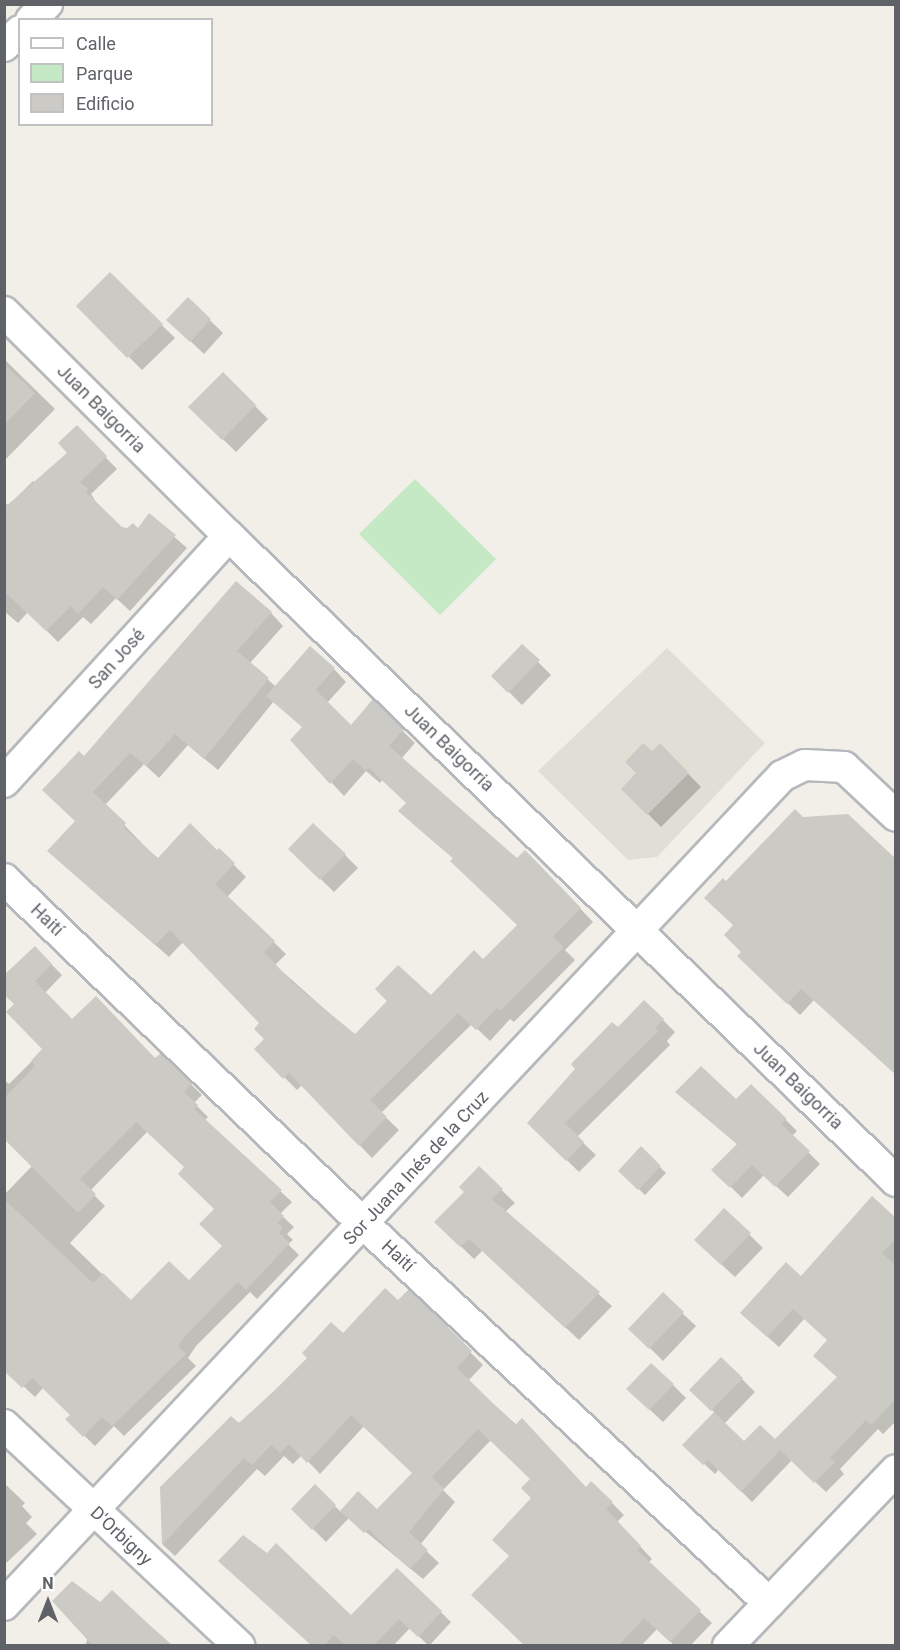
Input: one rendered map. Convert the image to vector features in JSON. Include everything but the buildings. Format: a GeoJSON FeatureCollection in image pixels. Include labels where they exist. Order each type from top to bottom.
{"type":"FeatureCollection","features":[{"type":"Feature","properties":{"kind":"street"},"geometry":{"type":"LineString","coordinates":[[34,18],[47,4]]}},
{"type":"Feature","properties":{"kind":"street"},"geometry":{"type":"LineString","coordinates":[[4,46],[18,33]]}},
{"type":"Feature","properties":{"kind":"street","name":"Juan Baigorria"},"geometry":{"type":"LineString","coordinates":[[4,312],[229,536],[896,1181]]}},
{"type":"Feature","properties":{"kind":"street","name":"San José"},"geometry":{"type":"LineString","coordinates":[[4,782],[229,536]]}},
{"type":"Feature","properties":{"kind":"street","name":"Sor Juana Inés de la Cruz"},"geometry":{"type":"LineString","coordinates":[[4,1605],[782,776],[805,765],[844,767],[896,816]]}},
{"type":"Feature","properties":{"kind":"street","name":"Haití"},"geometry":{"type":"LineString","coordinates":[[4,879],[364,1224],[769,1603]]}},
{"type":"Feature","properties":{"kind":"street","name":"D'Orbigny"},"geometry":{"type":"LineString","coordinates":[[4,1425],[239,1646]]}},
{"type":"Feature","properties":{"kind":"street"},"geometry":{"type":"LineString","coordinates":[[728,1646],[896,1470]]}},
{"type":"Feature","properties":{"kind":"shaded area"},"geometry":{"type":"Polygon","coordinates":[[[667,648],[765,743],[657,857],[628,860],[538,771],[667,648]]]}},
{"type":"Feature","properties":{"kind":"green space"},"geometry":{"type":"Polygon","coordinates":[[[415,479],[496,559],[440,615],[359,534],[415,479]]]}}]}
